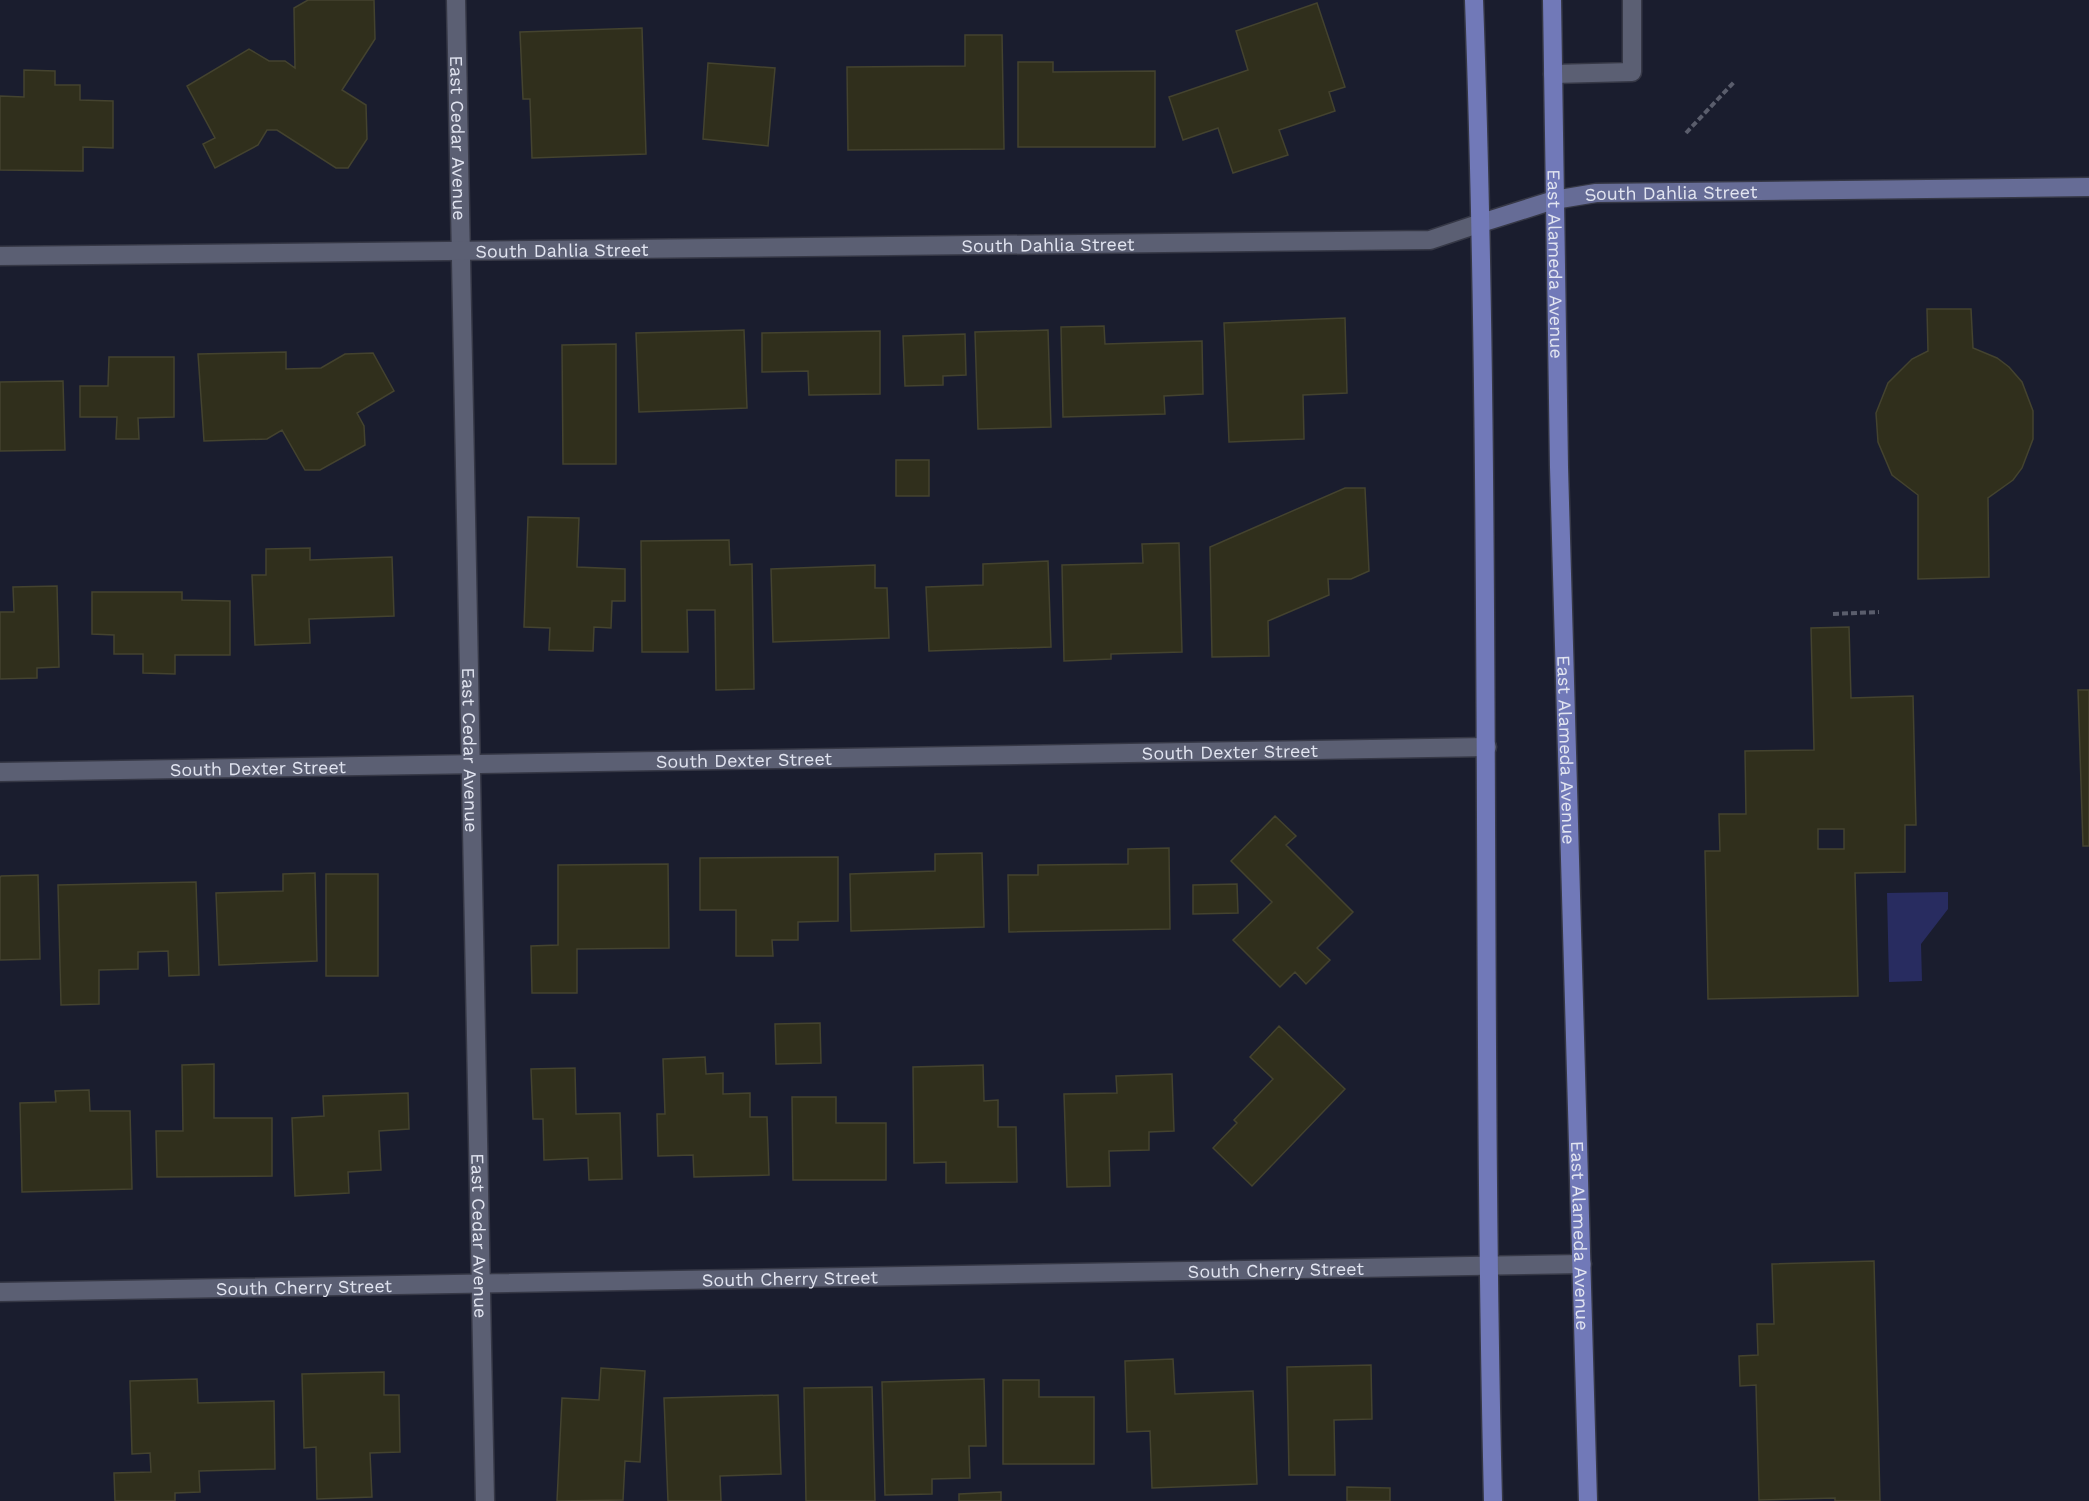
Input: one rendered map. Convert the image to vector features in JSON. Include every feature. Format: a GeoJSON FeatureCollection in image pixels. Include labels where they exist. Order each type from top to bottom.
{"type":"FeatureCollection","features":[{"type":"Feature","properties":{"kind":"main road"},"geometry":{"type":"LineString","coordinates":[[1473,0],[1481,224],[1487,747],[1487,1266],[1493,1501]]}},
{"type":"Feature","properties":{"kind":"main road","name":"East Alameda Avenue"},"geometry":{"type":"LineString","coordinates":[[1552,0],[1554,200],[1588,1501]]}},
{"type":"Feature","properties":{"kind":"street","name":"East Cedar Avenue"},"geometry":{"type":"LineString","coordinates":[[456,0],[485,1501]]}},
{"type":"Feature","properties":{"kind":"street"},"geometry":{"type":"LineString","coordinates":[[1553,74],[1632,72],[1632,0]]}},
{"type":"Feature","properties":{"kind":"street","name":"South Dahlia Street"},"geometry":{"type":"LineString","coordinates":[[0,256],[461,249],[1430,240],[1554,200],[1596,193],[2089,187]]}},
{"type":"Feature","properties":{"kind":"street","name":"South Dexter Street"},"geometry":{"type":"LineString","coordinates":[[0,772],[1487,747]]}},
{"type":"Feature","properties":{"kind":"street","name":"South Cherry Street"},"geometry":{"type":"LineString","coordinates":[[0,1292],[1582,1264]]}},
{"type":"Feature","properties":{"kind":"path"},"geometry":{"type":"LineString","coordinates":[[1686,133],[1735,81]]}},
{"type":"Feature","properties":{"kind":"path"},"geometry":{"type":"LineString","coordinates":[[1833,614],[1879,612]]}},
{"type":"Feature","properties":{"kind":"shaded area"},"geometry":{"type":"Polygon","coordinates":[[[1948,892],[1948,909],[1921,944],[1922,981],[1889,982],[1887,893],[1948,892]]]}},
{"type":"Feature","properties":{"kind":"building"},"geometry":{"type":"Polygon","coordinates":[[[308,0],[374,0],[375,39],[342,90],[366,105],[367,139],[348,168],[336,168],[277,130],[267,130],[258,145],[215,168],[203,144],[215,138],[187,86],[249,49],[269,61],[285,61],[295,68],[294,8],[308,0]]]}},
{"type":"Feature","properties":{"kind":"building"},"geometry":{"type":"Polygon","coordinates":[[[1317,3],[1345,87],[1329,92],[1335,111],[1279,130],[1288,155],[1233,173],[1218,128],[1183,140],[1169,97],[1248,70],[1236,31],[1317,3]]]}},
{"type":"Feature","properties":{"kind":"building"},"geometry":{"type":"Polygon","coordinates":[[[642,28],[646,154],[532,158],[530,99],[523,99],[520,32],[642,28]]]}},
{"type":"Feature","properties":{"kind":"building"},"geometry":{"type":"Polygon","coordinates":[[[965,35],[1002,35],[1004,149],[848,150],[847,67],[965,66],[965,35]]]}},
{"type":"Feature","properties":{"kind":"building"},"geometry":{"type":"Polygon","coordinates":[[[1018,62],[1053,62],[1053,72],[1155,71],[1155,147],[1018,147],[1018,62]]]}},
{"type":"Feature","properties":{"kind":"building"},"geometry":{"type":"Polygon","coordinates":[[[708,63],[775,68],[768,146],[703,139],[708,63]]]}},
{"type":"Feature","properties":{"kind":"building"},"geometry":{"type":"Polygon","coordinates":[[[24,70],[55,71],[55,85],[80,85],[80,100],[113,101],[113,148],[83,147],[83,171],[0,170],[0,96],[24,97],[24,70]]]}},
{"type":"Feature","properties":{"kind":"building"},"geometry":{"type":"Polygon","coordinates":[[[1927,309],[1971,309],[1973,348],[1997,358],[2009,367],[2022,382],[2033,411],[2033,439],[2022,468],[2013,480],[1988,498],[1989,577],[1918,579],[1918,495],[1892,475],[1878,442],[1876,413],[1888,383],[1912,359],[1928,351],[1927,309]]]}},
{"type":"Feature","properties":{"kind":"building"},"geometry":{"type":"Polygon","coordinates":[[[1345,318],[1347,393],[1303,395],[1304,439],[1229,442],[1224,323],[1345,318]]]}},
{"type":"Feature","properties":{"kind":"building"},"geometry":{"type":"Polygon","coordinates":[[[1104,326],[1105,344],[1202,341],[1203,394],[1164,396],[1165,414],[1063,417],[1061,327],[1104,326]]]}},
{"type":"Feature","properties":{"kind":"building"},"geometry":{"type":"Polygon","coordinates":[[[744,330],[747,408],[639,412],[636,333],[744,330]]]}},
{"type":"Feature","properties":{"kind":"building"},"geometry":{"type":"Polygon","coordinates":[[[1048,330],[1051,427],[978,429],[975,332],[1048,330]]]}},
{"type":"Feature","properties":{"kind":"building"},"geometry":{"type":"Polygon","coordinates":[[[880,331],[880,394],[809,395],[808,371],[762,372],[762,333],[880,331]]]}},
{"type":"Feature","properties":{"kind":"building"},"geometry":{"type":"Polygon","coordinates":[[[965,334],[966,375],[943,376],[943,385],[905,386],[903,336],[965,334]]]}},
{"type":"Feature","properties":{"kind":"building"},"geometry":{"type":"Polygon","coordinates":[[[616,344],[616,464],[563,464],[562,345],[616,344]]]}},
{"type":"Feature","properties":{"kind":"building"},"geometry":{"type":"Polygon","coordinates":[[[286,352],[286,369],[321,368],[345,354],[373,353],[394,391],[357,413],[364,426],[365,445],[320,470],[305,470],[282,430],[267,439],[204,441],[198,354],[286,352]]]}},
{"type":"Feature","properties":{"kind":"building"},"geometry":{"type":"Polygon","coordinates":[[[109,357],[174,357],[174,417],[138,418],[139,439],[116,439],[117,417],[80,417],[80,386],[108,386],[109,357]]]}},
{"type":"Feature","properties":{"kind":"building"},"geometry":{"type":"Polygon","coordinates":[[[63,381],[65,450],[0,451],[0,382],[63,381]]]}},
{"type":"Feature","properties":{"kind":"building"},"geometry":{"type":"Polygon","coordinates":[[[896,460],[929,460],[929,496],[896,496],[896,460]]]}},
{"type":"Feature","properties":{"kind":"building"},"geometry":{"type":"Polygon","coordinates":[[[1345,488],[1365,488],[1369,571],[1351,579],[1328,579],[1329,595],[1268,621],[1269,656],[1212,657],[1210,547],[1345,488]]]}},
{"type":"Feature","properties":{"kind":"building"},"geometry":{"type":"Polygon","coordinates":[[[528,517],[579,518],[577,567],[625,569],[625,601],[612,601],[611,628],[594,627],[593,651],[549,650],[550,628],[524,627],[528,517]]]}},
{"type":"Feature","properties":{"kind":"building"},"geometry":{"type":"Polygon","coordinates":[[[729,540],[730,565],[752,564],[754,689],[716,690],[715,610],[687,610],[688,652],[642,652],[641,541],[729,540]]]}},
{"type":"Feature","properties":{"kind":"building"},"geometry":{"type":"Polygon","coordinates":[[[1179,543],[1182,652],[1111,654],[1111,659],[1064,661],[1062,565],[1143,563],[1142,544],[1179,543]]]}},
{"type":"Feature","properties":{"kind":"building"},"geometry":{"type":"Polygon","coordinates":[[[310,548],[310,560],[392,557],[394,616],[309,619],[310,643],[255,645],[252,575],[266,575],[266,549],[310,548]]]}},
{"type":"Feature","properties":{"kind":"building"},"geometry":{"type":"Polygon","coordinates":[[[1048,561],[1051,647],[929,651],[926,587],[983,585],[983,564],[1048,561]]]}},
{"type":"Feature","properties":{"kind":"building"},"geometry":{"type":"Polygon","coordinates":[[[875,565],[875,588],[887,588],[889,638],[773,642],[771,569],[875,565]]]}},
{"type":"Feature","properties":{"kind":"building"},"geometry":{"type":"Polygon","coordinates":[[[57,586],[59,667],[37,668],[37,678],[0,679],[0,612],[14,612],[13,587],[57,586]]]}},
{"type":"Feature","properties":{"kind":"building"},"geometry":{"type":"Polygon","coordinates":[[[92,592],[182,592],[182,600],[230,601],[230,655],[175,655],[175,674],[143,673],[143,654],[114,654],[114,635],[92,634],[92,592]]]}},
{"type":"Feature","properties":{"kind":"building"},"geometry":{"type":"Polygon","coordinates":[[[1849,627],[1851,698],[1913,696],[1916,825],[1905,825],[1905,872],[1855,873],[1858,996],[1708,999],[1705,851],[1720,851],[1719,814],[1746,814],[1745,751],[1814,750],[1811,628],[1849,627]],[[1818,829],[1818,849],[1844,849],[1844,829],[1818,829]]]}},
{"type":"Feature","properties":{"kind":"building"},"geometry":{"type":"Polygon","coordinates":[[[2078,690],[2089,690],[2089,846],[2083,846],[2078,690]]]}},
{"type":"Feature","properties":{"kind":"building"},"geometry":{"type":"Polygon","coordinates":[[[1275,816],[1296,836],[1286,845],[1353,912],[1317,948],[1330,960],[1306,984],[1295,972],[1280,987],[1233,940],[1272,902],[1231,861],[1275,816]]]}},
{"type":"Feature","properties":{"kind":"building"},"geometry":{"type":"Polygon","coordinates":[[[1169,848],[1170,929],[1009,932],[1008,875],[1038,875],[1038,865],[1128,864],[1128,849],[1169,848]]]}},
{"type":"Feature","properties":{"kind":"building"},"geometry":{"type":"Polygon","coordinates":[[[982,853],[984,927],[851,931],[850,874],[935,871],[935,854],[982,853]]]}},
{"type":"Feature","properties":{"kind":"building"},"geometry":{"type":"Polygon","coordinates":[[[838,857],[838,921],[798,922],[798,940],[772,940],[773,956],[736,956],[736,910],[700,910],[700,858],[838,857]]]}},
{"type":"Feature","properties":{"kind":"building"},"geometry":{"type":"Polygon","coordinates":[[[668,864],[669,948],[577,949],[577,993],[532,993],[531,946],[558,945],[558,865],[668,864]]]}},
{"type":"Feature","properties":{"kind":"building"},"geometry":{"type":"Polygon","coordinates":[[[315,873],[317,961],[219,965],[216,893],[283,891],[283,874],[315,873]]]}},
{"type":"Feature","properties":{"kind":"building"},"geometry":{"type":"Polygon","coordinates":[[[326,874],[378,874],[378,976],[326,976],[326,874]]]}},
{"type":"Feature","properties":{"kind":"building"},"geometry":{"type":"Polygon","coordinates":[[[38,875],[40,959],[0,960],[0,878],[1,876],[38,875]]]}},
{"type":"Feature","properties":{"kind":"building"},"geometry":{"type":"Polygon","coordinates":[[[196,882],[199,975],[169,976],[168,951],[138,952],[138,969],[99,970],[99,1004],[61,1005],[58,885],[196,882]]]}},
{"type":"Feature","properties":{"kind":"building"},"geometry":{"type":"Polygon","coordinates":[[[1237,884],[1238,913],[1193,914],[1193,885],[1237,884]]]}},
{"type":"Feature","properties":{"kind":"building"},"geometry":{"type":"Polygon","coordinates":[[[820,1023],[821,1063],[776,1064],[775,1024],[820,1023]]]}},
{"type":"Feature","properties":{"kind":"building"},"geometry":{"type":"Polygon","coordinates":[[[1279,1026],[1345,1089],[1252,1186],[1213,1148],[1237,1123],[1234,1120],[1273,1079],[1250,1057],[1279,1026]]]}},
{"type":"Feature","properties":{"kind":"building"},"geometry":{"type":"Polygon","coordinates":[[[705,1057],[706,1074],[723,1073],[723,1094],[750,1093],[750,1117],[767,1117],[769,1175],[694,1177],[693,1155],[658,1156],[657,1114],[665,1114],[663,1059],[705,1057]]]}},
{"type":"Feature","properties":{"kind":"building"},"geometry":{"type":"Polygon","coordinates":[[[214,1064],[214,1118],[272,1118],[272,1176],[157,1177],[156,1131],[183,1131],[182,1065],[214,1064]]]}},
{"type":"Feature","properties":{"kind":"building"},"geometry":{"type":"Polygon","coordinates":[[[983,1065],[984,1101],[998,1100],[998,1127],[1016,1127],[1017,1182],[946,1183],[946,1162],[914,1163],[913,1067],[983,1065]]]}},
{"type":"Feature","properties":{"kind":"building"},"geometry":{"type":"Polygon","coordinates":[[[575,1068],[576,1114],[620,1113],[622,1179],[589,1180],[588,1158],[544,1160],[543,1119],[533,1119],[531,1069],[575,1068]]]}},
{"type":"Feature","properties":{"kind":"building"},"geometry":{"type":"Polygon","coordinates":[[[1172,1074],[1174,1131],[1149,1132],[1149,1150],[1109,1151],[1110,1186],[1067,1187],[1064,1094],[1117,1093],[1116,1076],[1172,1074]]]}},
{"type":"Feature","properties":{"kind":"building"},"geometry":{"type":"Polygon","coordinates":[[[89,1090],[90,1111],[130,1111],[132,1189],[22,1192],[20,1103],[56,1102],[55,1091],[89,1090]]]}},
{"type":"Feature","properties":{"kind":"building"},"geometry":{"type":"Polygon","coordinates":[[[408,1093],[409,1129],[379,1131],[381,1170],[348,1172],[349,1193],[295,1196],[292,1118],[324,1116],[323,1096],[408,1093]]]}},
{"type":"Feature","properties":{"kind":"building"},"geometry":{"type":"Polygon","coordinates":[[[792,1097],[836,1097],[836,1123],[886,1123],[886,1180],[793,1180],[792,1097]]]}},
{"type":"Feature","properties":{"kind":"building"},"geometry":{"type":"Polygon","coordinates":[[[1874,1261],[1880,1501],[1835,1501],[1835,1498],[1759,1500],[1756,1385],[1740,1386],[1739,1356],[1758,1355],[1757,1324],[1774,1324],[1772,1264],[1874,1261]]]}},
{"type":"Feature","properties":{"kind":"building"},"geometry":{"type":"Polygon","coordinates":[[[1173,1359],[1175,1394],[1253,1391],[1257,1484],[1152,1488],[1150,1431],[1127,1432],[1125,1361],[1173,1359]]]}},
{"type":"Feature","properties":{"kind":"building"},"geometry":{"type":"Polygon","coordinates":[[[1371,1365],[1372,1419],[1334,1420],[1335,1475],[1289,1475],[1287,1367],[1371,1365]]]}},
{"type":"Feature","properties":{"kind":"building"},"geometry":{"type":"Polygon","coordinates":[[[601,1368],[645,1371],[640,1462],[625,1461],[623,1500],[557,1501],[562,1398],[599,1400],[601,1368]]]}},
{"type":"Feature","properties":{"kind":"building"},"geometry":{"type":"Polygon","coordinates":[[[384,1372],[384,1395],[399,1395],[400,1452],[370,1453],[372,1497],[317,1499],[316,1447],[304,1448],[302,1374],[384,1372]]]}},
{"type":"Feature","properties":{"kind":"building"},"geometry":{"type":"Polygon","coordinates":[[[197,1379],[198,1403],[274,1401],[275,1469],[199,1471],[200,1492],[175,1493],[175,1501],[115,1501],[114,1473],[151,1472],[150,1453],[132,1454],[130,1381],[197,1379]]]}},
{"type":"Feature","properties":{"kind":"building"},"geometry":{"type":"Polygon","coordinates":[[[984,1379],[986,1446],[969,1446],[970,1478],[932,1479],[932,1494],[885,1495],[882,1382],[984,1379]]]}},
{"type":"Feature","properties":{"kind":"building"},"geometry":{"type":"Polygon","coordinates":[[[1003,1380],[1039,1380],[1039,1397],[1094,1397],[1094,1464],[1003,1464],[1003,1380]]]}},
{"type":"Feature","properties":{"kind":"building"},"geometry":{"type":"Polygon","coordinates":[[[872,1387],[875,1501],[806,1501],[804,1388],[872,1387]]]}},
{"type":"Feature","properties":{"kind":"building"},"geometry":{"type":"Polygon","coordinates":[[[778,1395],[781,1474],[720,1476],[721,1501],[668,1501],[664,1398],[778,1395]]]}},
{"type":"Feature","properties":{"kind":"building"},"geometry":{"type":"Polygon","coordinates":[[[1347,1487],[1390,1488],[1390,1501],[1347,1501],[1347,1487]]]}},
{"type":"Feature","properties":{"kind":"building"},"geometry":{"type":"Polygon","coordinates":[[[1001,1492],[1001,1501],[959,1501],[959,1494],[1001,1492]]]}}]}
